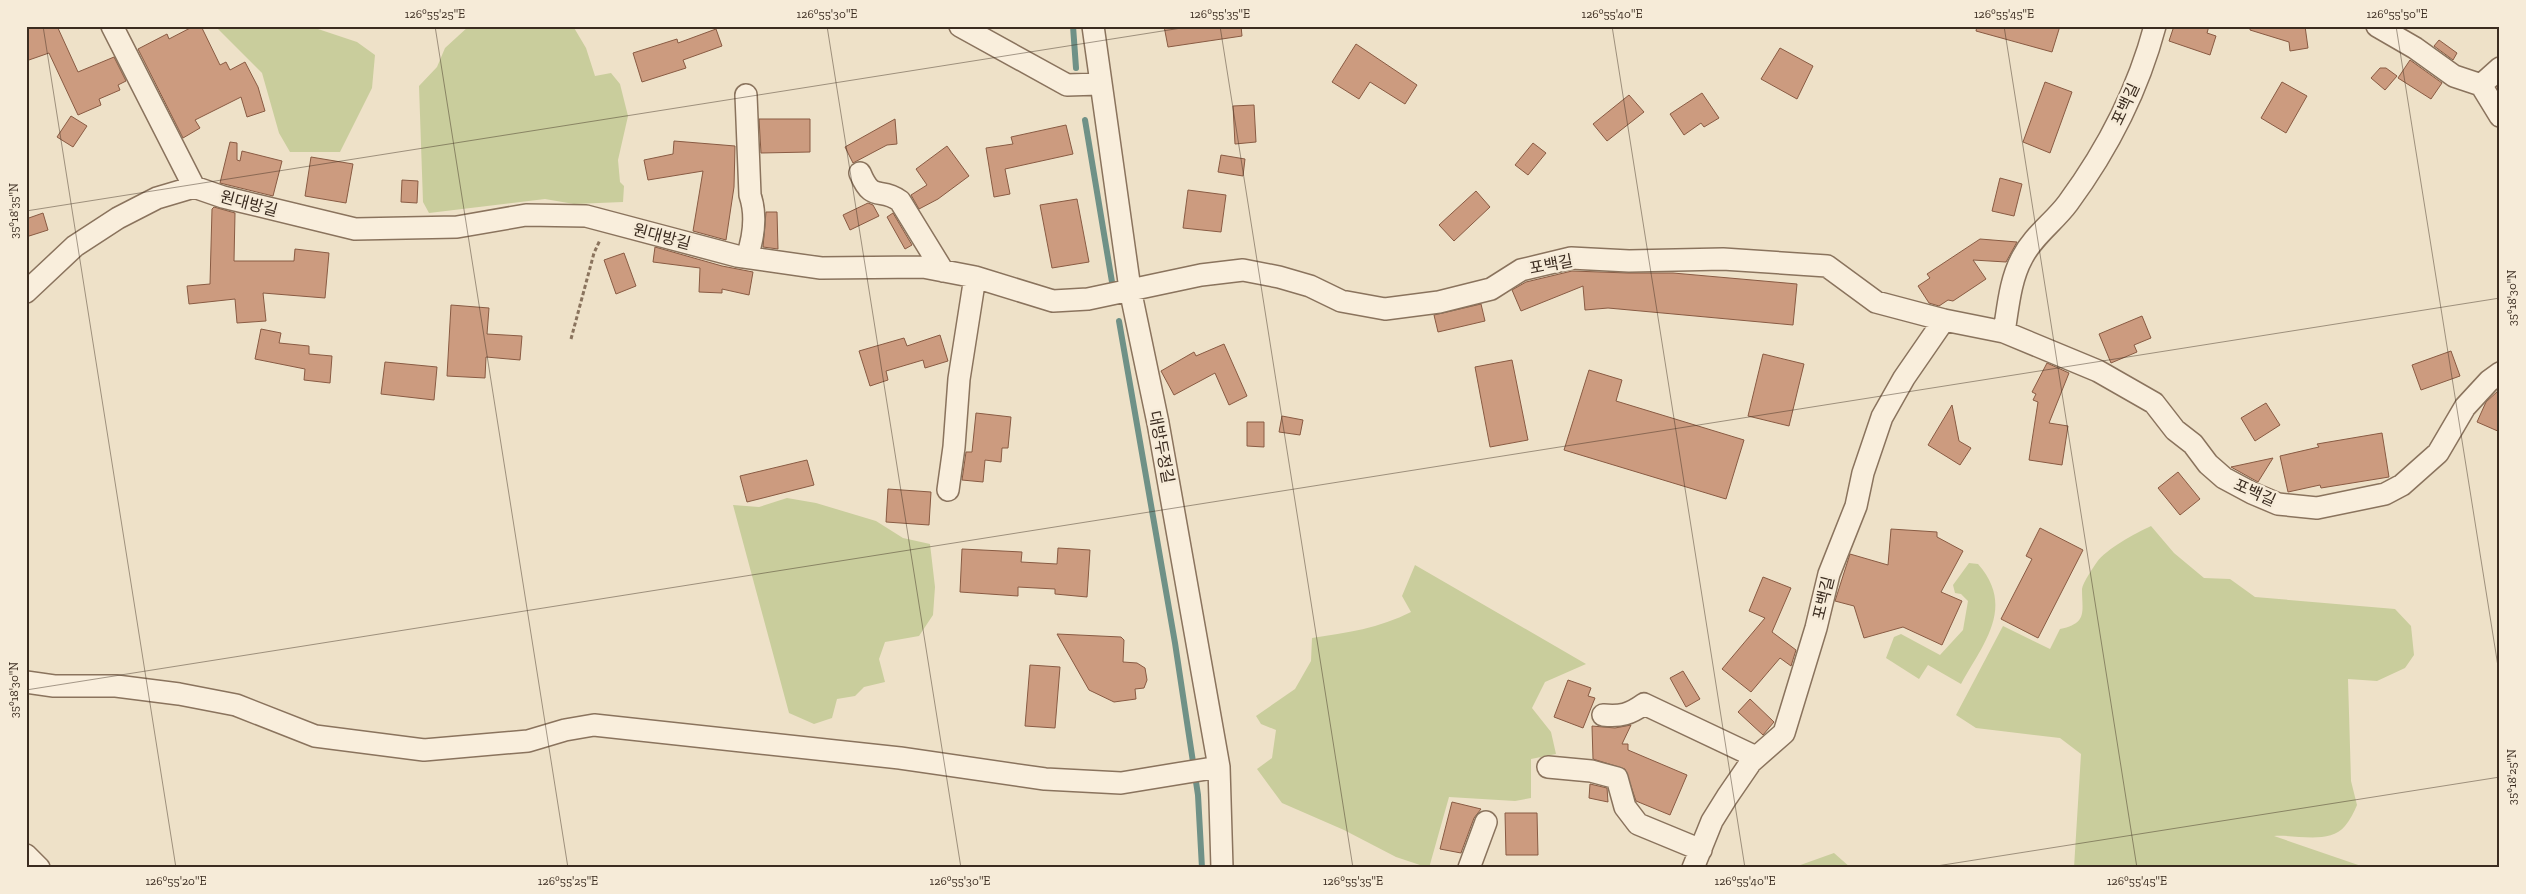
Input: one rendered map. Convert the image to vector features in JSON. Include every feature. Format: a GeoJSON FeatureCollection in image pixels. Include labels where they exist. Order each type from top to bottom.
{"type":"FeatureCollection","features":[{"type":"Feature","properties":{"kind":"street"},"geometry":{"type":"LineString","coordinates":[[26,292],[75,246],[118,218],[157,198],[194,187],[112,26]]}},
{"type":"Feature","properties":{"kind":"street"},"geometry":{"type":"LineString","coordinates":[[960,26],[1066,86],[1099,84]]}},
{"type":"Feature","properties":{"kind":"street","name":"대방두정길"},"geometry":{"type":"LineString","coordinates":[[1093,26],[1099,84],[1130,289],[1158,423],[1202,770],[1222,868]]}},
{"type":"Feature","properties":{"kind":"street","name":"포백길"},"geometry":{"type":"LineString","coordinates":[[2004,332],[2014,275],[2022,257],[2094,168],[2129,100],[2155,26]]}},
{"type":"Feature","properties":{"kind":"street"},"geometry":{"type":"LineString","coordinates":[[2377,26],[2415,48],[2454,76],[2481,85],[2500,116]]}},
{"type":"Feature","properties":{"kind":"street"},"geometry":{"type":"LineString","coordinates":[[2481,85],[2500,68]]}},
{"type":"Feature","properties":{"kind":"street"},"geometry":{"type":"LineString","coordinates":[[746,95],[750,195],[755,209],[753,239],[747,257]]}},
{"type":"Feature","properties":{"kind":"street"},"geometry":{"type":"LineString","coordinates":[[860,173],[866,188],[874,193],[894,196],[900,201],[944,271]]}},
{"type":"Feature","properties":{"kind":"street","name":"원대방길"},"geometry":{"type":"LineString","coordinates":[[194,187],[223,197],[355,228],[457,227],[526,215],[586,216],[747,257],[821,268],[923,267],[975,277],[1053,301],[1088,299],[1130,289]]}},
{"type":"Feature","properties":{"kind":"street","name":"포백길"},"geometry":{"type":"LineString","coordinates":[[1130,289],[1243,270],[1279,277],[1310,286],[1341,302],[1385,309],[1439,302],[1490,289],[1521,270],[1571,258],[1629,261],[1723,259],[1827,266],[1876,302],[1944,320],[2004,332],[2098,371],[2154,403],[2175,430],[2193,444],[2208,464],[2224,478],[2245,490],[2278,504],[2317,508],[2385,494],[2402,485],[2438,453],[2465,407],[2500,372]]}},
{"type":"Feature","properties":{"kind":"street"},"geometry":{"type":"LineString","coordinates":[[948,490],[954,447],[960,370],[975,277]]}},
{"type":"Feature","properties":{"kind":"street","name":"포백길"},"geometry":{"type":"LineString","coordinates":[[1697,859],[1712,821],[1736,783],[1756,757],[1784,733],[1792,714],[1829,574],[1856,506],[1863,473],[1882,417],[1904,378],[1944,320]]}},
{"type":"Feature","properties":{"kind":"street"},"geometry":{"type":"LineString","coordinates":[[26,682],[54,686],[116,686],[179,694],[236,704],[315,736],[424,750],[528,741],[565,730],[594,725],[900,758],[1045,779],[1121,783],[1202,770]]}},
{"type":"Feature","properties":{"kind":"street"},"geometry":{"type":"LineString","coordinates":[[1603,715],[1617,717],[1630,714],[1644,704],[1756,757]]}},
{"type":"Feature","properties":{"kind":"street"},"geometry":{"type":"LineString","coordinates":[[1548,766],[1592,771],[1617,778],[1625,807],[1638,824],[1697,859]]}},
{"type":"Feature","properties":{"kind":"street"},"geometry":{"type":"LineString","coordinates":[[1469,868],[1486,822]]}},
{"type":"Feature","properties":{"kind":"street"},"geometry":{"type":"LineString","coordinates":[[26,854],[40,868]]}},
{"type":"Feature","properties":{"kind":"path"},"geometry":{"type":"LineString","coordinates":[[571,339],[594,253],[610,222]]}},
{"type":"Feature","properties":{"kind":"green space"},"geometry":{"type":"Polygon","coordinates":[[[215,26],[309,26],[357,42],[375,55],[372,88],[340,152],[290,152],[279,133],[262,73],[215,26]]]}},
{"type":"Feature","properties":{"kind":"green space"},"geometry":{"type":"Polygon","coordinates":[[[469,26],[573,26],[586,48],[595,76],[611,73],[620,84],[628,116],[618,160],[620,182],[624,186],[623,202],[574,204],[545,199],[429,213],[423,202],[419,86],[437,67],[445,48],[469,26]]]}},
{"type":"Feature","properties":{"kind":"green space"},"geometry":{"type":"Polygon","coordinates":[[[787,498],[816,503],[876,521],[903,538],[930,544],[935,587],[933,615],[919,636],[885,642],[879,659],[885,682],[864,687],[855,696],[837,699],[832,718],[814,724],[789,713],[733,505],[759,507],[787,498]]]}},
{"type":"Feature","properties":{"kind":"green space"},"geometry":{"type":"Polygon","coordinates":[[[2151,526],[2174,553],[2204,578],[2230,579],[2255,597],[2395,609],[2411,626],[2414,655],[2405,668],[2377,681],[2348,679],[2351,781],[2357,805],[2349,821],[2338,832],[2321,837],[2274,836],[2367,868],[2074,868],[2081,754],[2060,738],[1976,728],[1956,715],[2003,626],[2050,649],[2060,629],[2069,627],[2079,620],[2082,615],[2082,589],[2088,575],[2101,557],[2130,537],[2151,526]]]}},
{"type":"Feature","properties":{"kind":"green space"},"geometry":{"type":"Polygon","coordinates":[[[1969,563],[1978,564],[1989,580],[1994,595],[1995,610],[1986,640],[1961,684],[1928,665],[1919,679],[1886,658],[1894,637],[1901,634],[1940,655],[1963,630],[1968,601],[1961,594],[1955,593],[1953,585],[1969,563]]]}},
{"type":"Feature","properties":{"kind":"green space"},"geometry":{"type":"Polygon","coordinates":[[[1415,565],[1586,664],[1545,682],[1532,708],[1551,732],[1556,754],[1531,759],[1531,798],[1515,801],[1449,797],[1429,868],[1396,857],[1344,830],[1282,803],[1257,769],[1272,758],[1276,730],[1261,724],[1256,716],[1295,689],[1311,661],[1312,638],[1375,626],[1411,612],[1402,596],[1415,565]]]}},
{"type":"Feature","properties":{"kind":"green space"},"geometry":{"type":"Polygon","coordinates":[[[1834,853],[1851,868],[1792,868],[1834,853]]]}},
{"type":"Feature","properties":{"kind":"building"},"geometry":{"type":"Polygon","coordinates":[[[26,26],[57,26],[78,72],[114,57],[126,81],[118,85],[120,90],[99,99],[101,105],[78,115],[49,53],[26,61],[26,26]]]}},
{"type":"Feature","properties":{"kind":"building"},"geometry":{"type":"Polygon","coordinates":[[[194,26],[201,26],[220,65],[226,62],[230,70],[245,62],[258,87],[265,111],[247,117],[241,97],[195,120],[200,128],[183,138],[138,49],[167,34],[169,39],[194,26]]]}},
{"type":"Feature","properties":{"kind":"building"},"geometry":{"type":"Polygon","coordinates":[[[1164,26],[1241,26],[1242,36],[1168,47],[1164,26]]]}},
{"type":"Feature","properties":{"kind":"building"},"geometry":{"type":"Polygon","coordinates":[[[1977,26],[2060,26],[2052,52],[1976,31],[1977,26]]]}},
{"type":"Feature","properties":{"kind":"building"},"geometry":{"type":"Polygon","coordinates":[[[2174,26],[2209,26],[2207,33],[2216,36],[2210,55],[2169,41],[2174,26]]]}},
{"type":"Feature","properties":{"kind":"building"},"geometry":{"type":"Polygon","coordinates":[[[2250,26],[2305,26],[2308,48],[2290,51],[2289,42],[2250,30],[2250,26]]]}},
{"type":"Feature","properties":{"kind":"building"},"geometry":{"type":"Polygon","coordinates":[[[716,29],[722,46],[683,60],[686,68],[642,82],[633,53],[677,39],[678,43],[716,29]]]}},
{"type":"Feature","properties":{"kind":"building"},"geometry":{"type":"Polygon","coordinates":[[[2439,40],[2457,53],[2453,60],[2434,46],[2439,40]]]}},
{"type":"Feature","properties":{"kind":"building"},"geometry":{"type":"Polygon","coordinates":[[[1356,44],[1417,85],[1405,104],[1370,82],[1359,99],[1332,82],[1356,44]]]}},
{"type":"Feature","properties":{"kind":"building"},"geometry":{"type":"Polygon","coordinates":[[[1780,48],[1813,66],[1797,99],[1761,79],[1780,48]]]}},
{"type":"Feature","properties":{"kind":"building"},"geometry":{"type":"Polygon","coordinates":[[[2410,60],[2442,83],[2431,99],[2398,78],[2410,60]]]}},
{"type":"Feature","properties":{"kind":"building"},"geometry":{"type":"Polygon","coordinates":[[[2380,68],[2386,68],[2397,76],[2385,90],[2371,78],[2380,68]]]}},
{"type":"Feature","properties":{"kind":"building"},"geometry":{"type":"Polygon","coordinates":[[[2045,82],[2072,92],[2050,153],[2023,142],[2045,82]]]}},
{"type":"Feature","properties":{"kind":"building"},"geometry":{"type":"Polygon","coordinates":[[[2282,82],[2307,96],[2286,133],[2261,118],[2282,82]]]}},
{"type":"Feature","properties":{"kind":"building"},"geometry":{"type":"Polygon","coordinates":[[[1702,93],[1719,118],[1704,127],[1701,123],[1684,135],[1670,114],[1702,93]]]}},
{"type":"Feature","properties":{"kind":"building"},"geometry":{"type":"Polygon","coordinates":[[[1629,95],[1644,112],[1607,141],[1593,124],[1629,95]]]}},
{"type":"Feature","properties":{"kind":"building"},"geometry":{"type":"Polygon","coordinates":[[[1254,105],[1256,142],[1235,144],[1233,106],[1254,105]]]}},
{"type":"Feature","properties":{"kind":"building"},"geometry":{"type":"Polygon","coordinates":[[[71,116],[87,126],[73,147],[57,137],[71,116]]]}},
{"type":"Feature","properties":{"kind":"building"},"geometry":{"type":"Polygon","coordinates":[[[759,119],[810,119],[810,152],[761,153],[759,119]]]}},
{"type":"Feature","properties":{"kind":"building"},"geometry":{"type":"Polygon","coordinates":[[[895,119],[897,144],[887,145],[853,163],[845,147],[895,119]]]}},
{"type":"Feature","properties":{"kind":"building"},"geometry":{"type":"Polygon","coordinates":[[[1066,125],[1073,154],[1005,169],[1010,194],[994,197],[986,148],[1013,144],[1011,137],[1066,125]]]}},
{"type":"Feature","properties":{"kind":"building"},"geometry":{"type":"Polygon","coordinates":[[[674,141],[735,146],[734,187],[726,240],[693,231],[703,171],[648,180],[644,160],[673,154],[674,141]]]}},
{"type":"Feature","properties":{"kind":"building"},"geometry":{"type":"Polygon","coordinates":[[[230,142],[237,143],[237,160],[240,161],[242,151],[282,161],[273,196],[220,183],[230,142]]]}},
{"type":"Feature","properties":{"kind":"building"},"geometry":{"type":"Polygon","coordinates":[[[1533,143],[1546,153],[1528,175],[1515,165],[1533,143]]]}},
{"type":"Feature","properties":{"kind":"building"},"geometry":{"type":"Polygon","coordinates":[[[947,146],[969,176],[938,199],[919,209],[911,195],[927,185],[916,169],[947,146]]]}},
{"type":"Feature","properties":{"kind":"building"},"geometry":{"type":"Polygon","coordinates":[[[1221,155],[1245,159],[1243,176],[1218,172],[1221,155]]]}},
{"type":"Feature","properties":{"kind":"building"},"geometry":{"type":"Polygon","coordinates":[[[311,157],[353,164],[346,203],[305,196],[311,157]]]}},
{"type":"Feature","properties":{"kind":"building"},"geometry":{"type":"Polygon","coordinates":[[[2000,178],[2022,184],[2014,216],[1992,211],[2000,178]]]}},
{"type":"Feature","properties":{"kind":"building"},"geometry":{"type":"Polygon","coordinates":[[[402,180],[418,181],[417,203],[401,202],[402,180]]]}},
{"type":"Feature","properties":{"kind":"building"},"geometry":{"type":"Polygon","coordinates":[[[1188,190],[1226,195],[1221,232],[1183,228],[1188,190]]]}},
{"type":"Feature","properties":{"kind":"building"},"geometry":{"type":"Polygon","coordinates":[[[1476,191],[1490,207],[1454,241],[1439,225],[1476,191]]]}},
{"type":"Feature","properties":{"kind":"building"},"geometry":{"type":"Polygon","coordinates":[[[1077,199],[1089,262],[1052,268],[1040,205],[1077,199]]]}},
{"type":"Feature","properties":{"kind":"building"},"geometry":{"type":"Polygon","coordinates":[[[868,203],[873,205],[879,216],[850,230],[843,215],[868,203]]]}},
{"type":"Feature","properties":{"kind":"building"},"geometry":{"type":"Polygon","coordinates":[[[214,207],[235,213],[234,261],[294,261],[295,249],[329,253],[325,298],[263,293],[266,321],[237,323],[235,299],[189,304],[187,286],[210,284],[212,209],[214,207]]]}},
{"type":"Feature","properties":{"kind":"building"},"geometry":{"type":"Polygon","coordinates":[[[766,212],[777,212],[778,249],[763,247],[766,212]]]}},
{"type":"Feature","properties":{"kind":"building"},"geometry":{"type":"Polygon","coordinates":[[[43,213],[48,230],[26,237],[26,219],[43,213]]]}},
{"type":"Feature","properties":{"kind":"building"},"geometry":{"type":"Polygon","coordinates":[[[893,213],[912,245],[905,249],[887,217],[893,213]]]}},
{"type":"Feature","properties":{"kind":"building"},"geometry":{"type":"Polygon","coordinates":[[[1980,239],[2017,242],[2006,262],[1973,260],[1986,279],[1953,301],[1948,300],[1939,306],[1929,303],[1918,286],[1930,278],[1927,274],[1980,239]]]}},
{"type":"Feature","properties":{"kind":"building"},"geometry":{"type":"Polygon","coordinates":[[[655,247],[722,266],[753,272],[749,295],[722,289],[722,293],[699,292],[700,268],[653,262],[655,247]]]}},
{"type":"Feature","properties":{"kind":"building"},"geometry":{"type":"Polygon","coordinates":[[[624,253],[636,286],[616,294],[604,260],[624,253]]]}},
{"type":"Feature","properties":{"kind":"building"},"geometry":{"type":"Polygon","coordinates":[[[1572,271],[1673,273],[1797,284],[1793,325],[1608,308],[1585,310],[1583,286],[1521,311],[1512,290],[1526,282],[1572,271]]]}},
{"type":"Feature","properties":{"kind":"building"},"geometry":{"type":"Polygon","coordinates":[[[1481,304],[1485,321],[1438,332],[1434,315],[1481,304]]]}},
{"type":"Feature","properties":{"kind":"building"},"geometry":{"type":"Polygon","coordinates":[[[451,305],[489,308],[487,334],[522,336],[520,360],[486,357],[485,378],[447,376],[451,305]]]}},
{"type":"Feature","properties":{"kind":"building"},"geometry":{"type":"Polygon","coordinates":[[[2142,316],[2151,338],[2134,345],[2137,352],[2111,363],[2099,334],[2142,316]]]}},
{"type":"Feature","properties":{"kind":"building"},"geometry":{"type":"Polygon","coordinates":[[[261,329],[281,333],[279,343],[309,346],[309,354],[332,356],[330,383],[304,380],[305,369],[255,359],[261,329]]]}},
{"type":"Feature","properties":{"kind":"building"},"geometry":{"type":"Polygon","coordinates":[[[940,335],[948,361],[925,368],[923,360],[886,371],[888,380],[870,386],[859,351],[904,338],[907,346],[940,335]]]}},
{"type":"Feature","properties":{"kind":"building"},"geometry":{"type":"Polygon","coordinates":[[[1224,344],[1247,396],[1229,405],[1215,373],[1174,395],[1161,371],[1194,352],[1196,356],[1224,344]]]}},
{"type":"Feature","properties":{"kind":"building"},"geometry":{"type":"Polygon","coordinates":[[[2451,351],[2460,376],[2421,390],[2412,365],[2451,351]]]}},
{"type":"Feature","properties":{"kind":"building"},"geometry":{"type":"Polygon","coordinates":[[[1763,354],[1804,364],[1789,426],[1748,416],[1763,354]]]}},
{"type":"Feature","properties":{"kind":"building"},"geometry":{"type":"Polygon","coordinates":[[[1512,360],[1528,440],[1490,447],[1475,367],[1512,360]]]}},
{"type":"Feature","properties":{"kind":"building"},"geometry":{"type":"Polygon","coordinates":[[[385,362],[437,367],[434,400],[381,394],[385,362]]]}},
{"type":"Feature","properties":{"kind":"building"},"geometry":{"type":"Polygon","coordinates":[[[2047,363],[2069,373],[2049,423],[2068,426],[2062,465],[2029,460],[2038,402],[2033,400],[2036,394],[2032,392],[2047,363]]]}},
{"type":"Feature","properties":{"kind":"building"},"geometry":{"type":"Polygon","coordinates":[[[1589,370],[1622,380],[1616,401],[1744,440],[1726,499],[1564,450],[1589,370]]]}},
{"type":"Feature","properties":{"kind":"building"},"geometry":{"type":"Polygon","coordinates":[[[2500,389],[2500,432],[2477,422],[2486,402],[2500,389]]]}},
{"type":"Feature","properties":{"kind":"building"},"geometry":{"type":"Polygon","coordinates":[[[2266,403],[2280,425],[2255,441],[2241,418],[2266,403]]]}},
{"type":"Feature","properties":{"kind":"building"},"geometry":{"type":"Polygon","coordinates":[[[1952,405],[1959,441],[1971,448],[1960,465],[1928,445],[1952,405]]]}},
{"type":"Feature","properties":{"kind":"building"},"geometry":{"type":"Polygon","coordinates":[[[976,413],[1011,417],[1008,448],[1002,448],[1001,462],[985,460],[983,482],[962,480],[966,452],[972,452],[976,413]]]}},
{"type":"Feature","properties":{"kind":"building"},"geometry":{"type":"Polygon","coordinates":[[[1282,416],[1303,420],[1300,435],[1279,432],[1282,416]]]}},
{"type":"Feature","properties":{"kind":"building"},"geometry":{"type":"Polygon","coordinates":[[[1247,422],[1264,422],[1264,447],[1247,446],[1247,422]]]}},
{"type":"Feature","properties":{"kind":"building"},"geometry":{"type":"Polygon","coordinates":[[[2382,433],[2389,477],[2321,488],[2320,485],[2288,492],[2280,456],[2319,447],[2317,444],[2382,433]]]}},
{"type":"Feature","properties":{"kind":"building"},"geometry":{"type":"Polygon","coordinates":[[[2273,458],[2258,482],[2231,467],[2273,458]]]}},
{"type":"Feature","properties":{"kind":"building"},"geometry":{"type":"Polygon","coordinates":[[[807,460],[814,485],[747,502],[740,476],[807,460]]]}},
{"type":"Feature","properties":{"kind":"building"},"geometry":{"type":"Polygon","coordinates":[[[2178,472],[2200,499],[2180,515],[2158,488],[2178,472]]]}},
{"type":"Feature","properties":{"kind":"building"},"geometry":{"type":"Polygon","coordinates":[[[888,489],[931,492],[929,525],[886,522],[888,489]]]}},
{"type":"Feature","properties":{"kind":"building"},"geometry":{"type":"Polygon","coordinates":[[[2040,528],[2083,550],[2038,638],[2001,619],[2032,559],[2026,556],[2040,528]]]}},
{"type":"Feature","properties":{"kind":"building"},"geometry":{"type":"Polygon","coordinates":[[[1891,529],[1937,532],[1937,537],[1963,551],[1941,592],[1962,601],[1942,645],[1903,627],[1864,638],[1854,606],[1835,601],[1850,554],[1888,565],[1891,529]]]}},
{"type":"Feature","properties":{"kind":"building"},"geometry":{"type":"Polygon","coordinates":[[[1058,548],[1090,550],[1087,597],[1055,594],[1055,589],[1018,587],[1018,596],[960,592],[962,549],[1022,552],[1021,562],[1057,564],[1058,548]]]}},
{"type":"Feature","properties":{"kind":"building"},"geometry":{"type":"Polygon","coordinates":[[[1763,577],[1791,588],[1772,632],[1796,650],[1791,666],[1780,658],[1751,692],[1722,669],[1765,618],[1749,611],[1763,577]]]}},
{"type":"Feature","properties":{"kind":"building"},"geometry":{"type":"Polygon","coordinates":[[[1057,634],[1121,637],[1124,640],[1123,662],[1137,663],[1145,668],[1147,680],[1144,688],[1135,689],[1136,699],[1114,702],[1089,690],[1057,634]]]}},
{"type":"Feature","properties":{"kind":"building"},"geometry":{"type":"Polygon","coordinates":[[[1030,665],[1060,667],[1055,728],[1025,726],[1030,665]]]}},
{"type":"Feature","properties":{"kind":"building"},"geometry":{"type":"Polygon","coordinates":[[[1683,671],[1700,699],[1686,707],[1670,678],[1683,671]]]}},
{"type":"Feature","properties":{"kind":"building"},"geometry":{"type":"Polygon","coordinates":[[[1568,680],[1591,688],[1588,696],[1595,698],[1583,728],[1554,717],[1568,680]]]}},
{"type":"Feature","properties":{"kind":"building"},"geometry":{"type":"Polygon","coordinates":[[[1750,699],[1774,722],[1763,735],[1738,712],[1750,699]]]}},
{"type":"Feature","properties":{"kind":"building"},"geometry":{"type":"Polygon","coordinates":[[[1631,725],[1622,744],[1628,744],[1628,750],[1687,775],[1670,815],[1636,801],[1625,769],[1593,759],[1592,726],[1615,728],[1631,725]]]}},
{"type":"Feature","properties":{"kind":"building"},"geometry":{"type":"Polygon","coordinates":[[[1590,784],[1607,788],[1608,802],[1589,798],[1590,784]]]}},
{"type":"Feature","properties":{"kind":"building"},"geometry":{"type":"Polygon","coordinates":[[[1452,802],[1481,809],[1474,818],[1461,853],[1440,849],[1452,802]]]}},
{"type":"Feature","properties":{"kind":"building"},"geometry":{"type":"Polygon","coordinates":[[[1505,813],[1537,813],[1538,855],[1506,855],[1505,813]]]}},
{"type":"Feature","properties":{"kind":"waterway"},"geometry":{"type":"LineString","coordinates":[[1073,26],[1076,68]]}},
{"type":"Feature","properties":{"kind":"waterway"},"geometry":{"type":"LineString","coordinates":[[1085,120],[1112,282]]}},
{"type":"Feature","properties":{"kind":"waterway"},"geometry":{"type":"LineString","coordinates":[[1119,321],[1175,643],[1198,795],[1202,868]]}}]}
